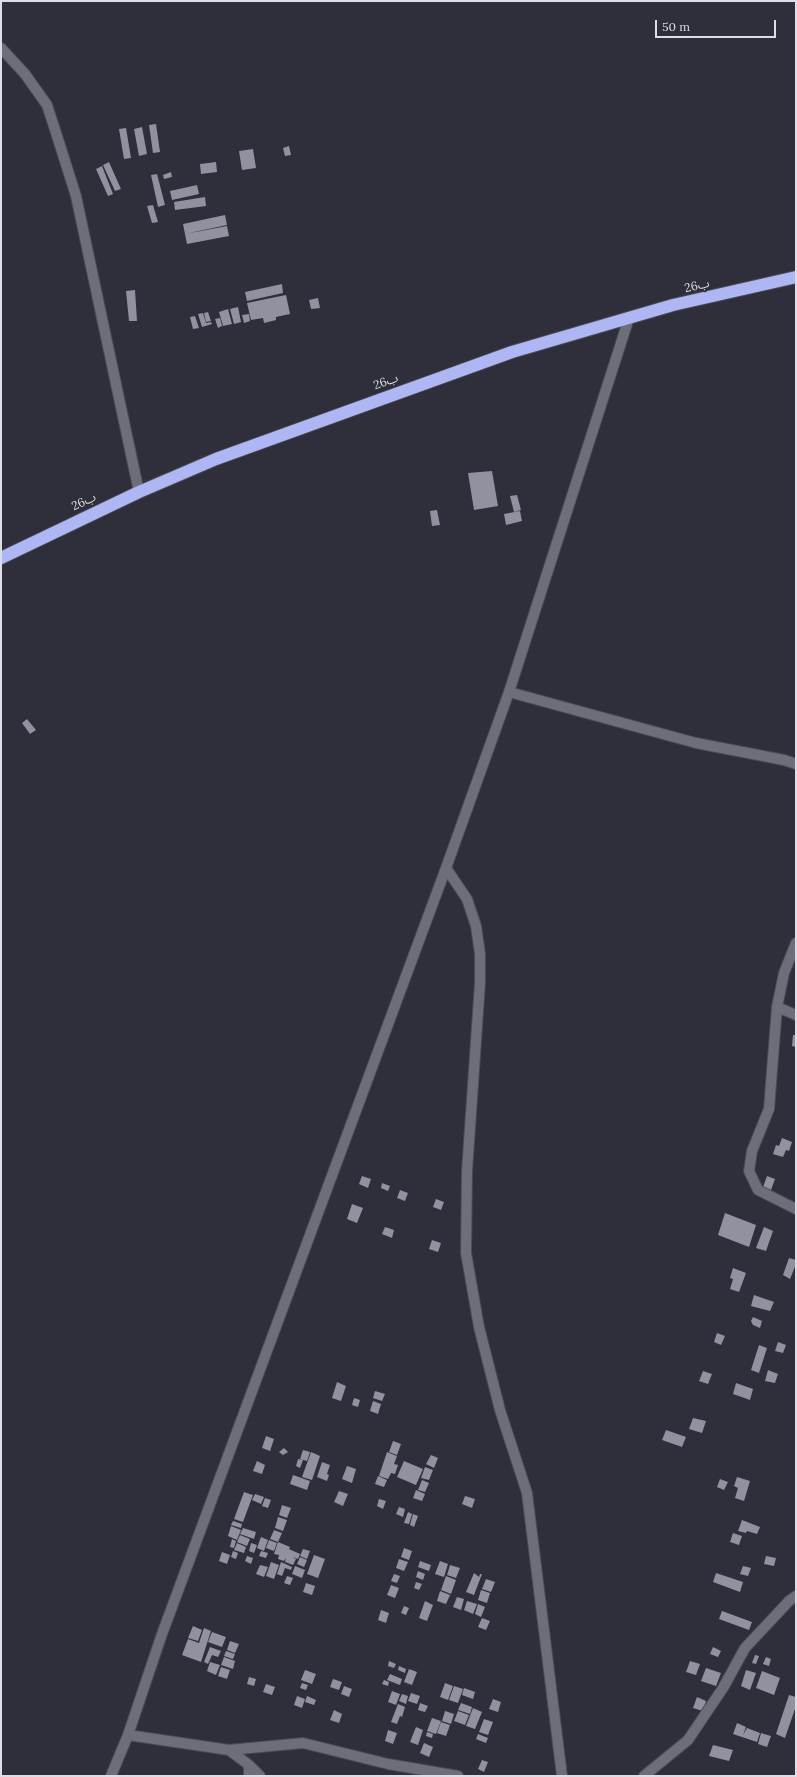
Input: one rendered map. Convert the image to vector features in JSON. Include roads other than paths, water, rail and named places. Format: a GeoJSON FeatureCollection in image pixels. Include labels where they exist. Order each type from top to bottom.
{"type":"FeatureCollection","features":[{"type":"Feature","properties":{"kind":"highway","name":"26ب"},"geometry":{"type":"LineString","coordinates":[[1,558],[139,492],[224,456],[483,362],[512,352],[673,306],[796,277]]}},
{"type":"Feature","properties":{"kind":"street"},"geometry":{"type":"LineString","coordinates":[[1,48],[26,74],[47,105],[76,196],[139,492]]}},
{"type":"Feature","properties":{"kind":"street"},"geometry":{"type":"LineString","coordinates":[[111,1776],[128,1735],[165,1627],[510,692],[629,318]]}},
{"type":"Feature","properties":{"kind":"street"},"geometry":{"type":"LineString","coordinates":[[510,692],[696,743],[784,760],[796,764]]}},
{"type":"Feature","properties":{"kind":"street"},"geometry":{"type":"LineString","coordinates":[[446,868],[467,899],[476,926],[480,954],[480,983],[467,1171],[466,1253],[482,1342],[500,1410],[527,1493],[562,1776]]}},
{"type":"Feature","properties":{"kind":"street"},"geometry":{"type":"LineString","coordinates":[[796,943],[784,972],[777,1007],[769,1110],[752,1151],[749,1171],[758,1190],[796,1209]]}},
{"type":"Feature","properties":{"kind":"street"},"geometry":{"type":"LineString","coordinates":[[777,1007],[796,1015]]}},
{"type":"Feature","properties":{"kind":"street"},"geometry":{"type":"LineString","coordinates":[[644,1776],[688,1740],[723,1688],[745,1648],[789,1601],[796,1596]]}},
{"type":"Feature","properties":{"kind":"street"},"geometry":{"type":"LineString","coordinates":[[128,1735],[229,1750],[303,1743],[388,1764],[458,1776]]}},
{"type":"Feature","properties":{"kind":"street"},"geometry":{"type":"LineString","coordinates":[[229,1750],[249,1765],[260,1776]]}},
{"type":"Feature","properties":{"kind":"street"},"geometry":{"type":"LineString","coordinates":[[249,1765],[249,1776]]}}]}
